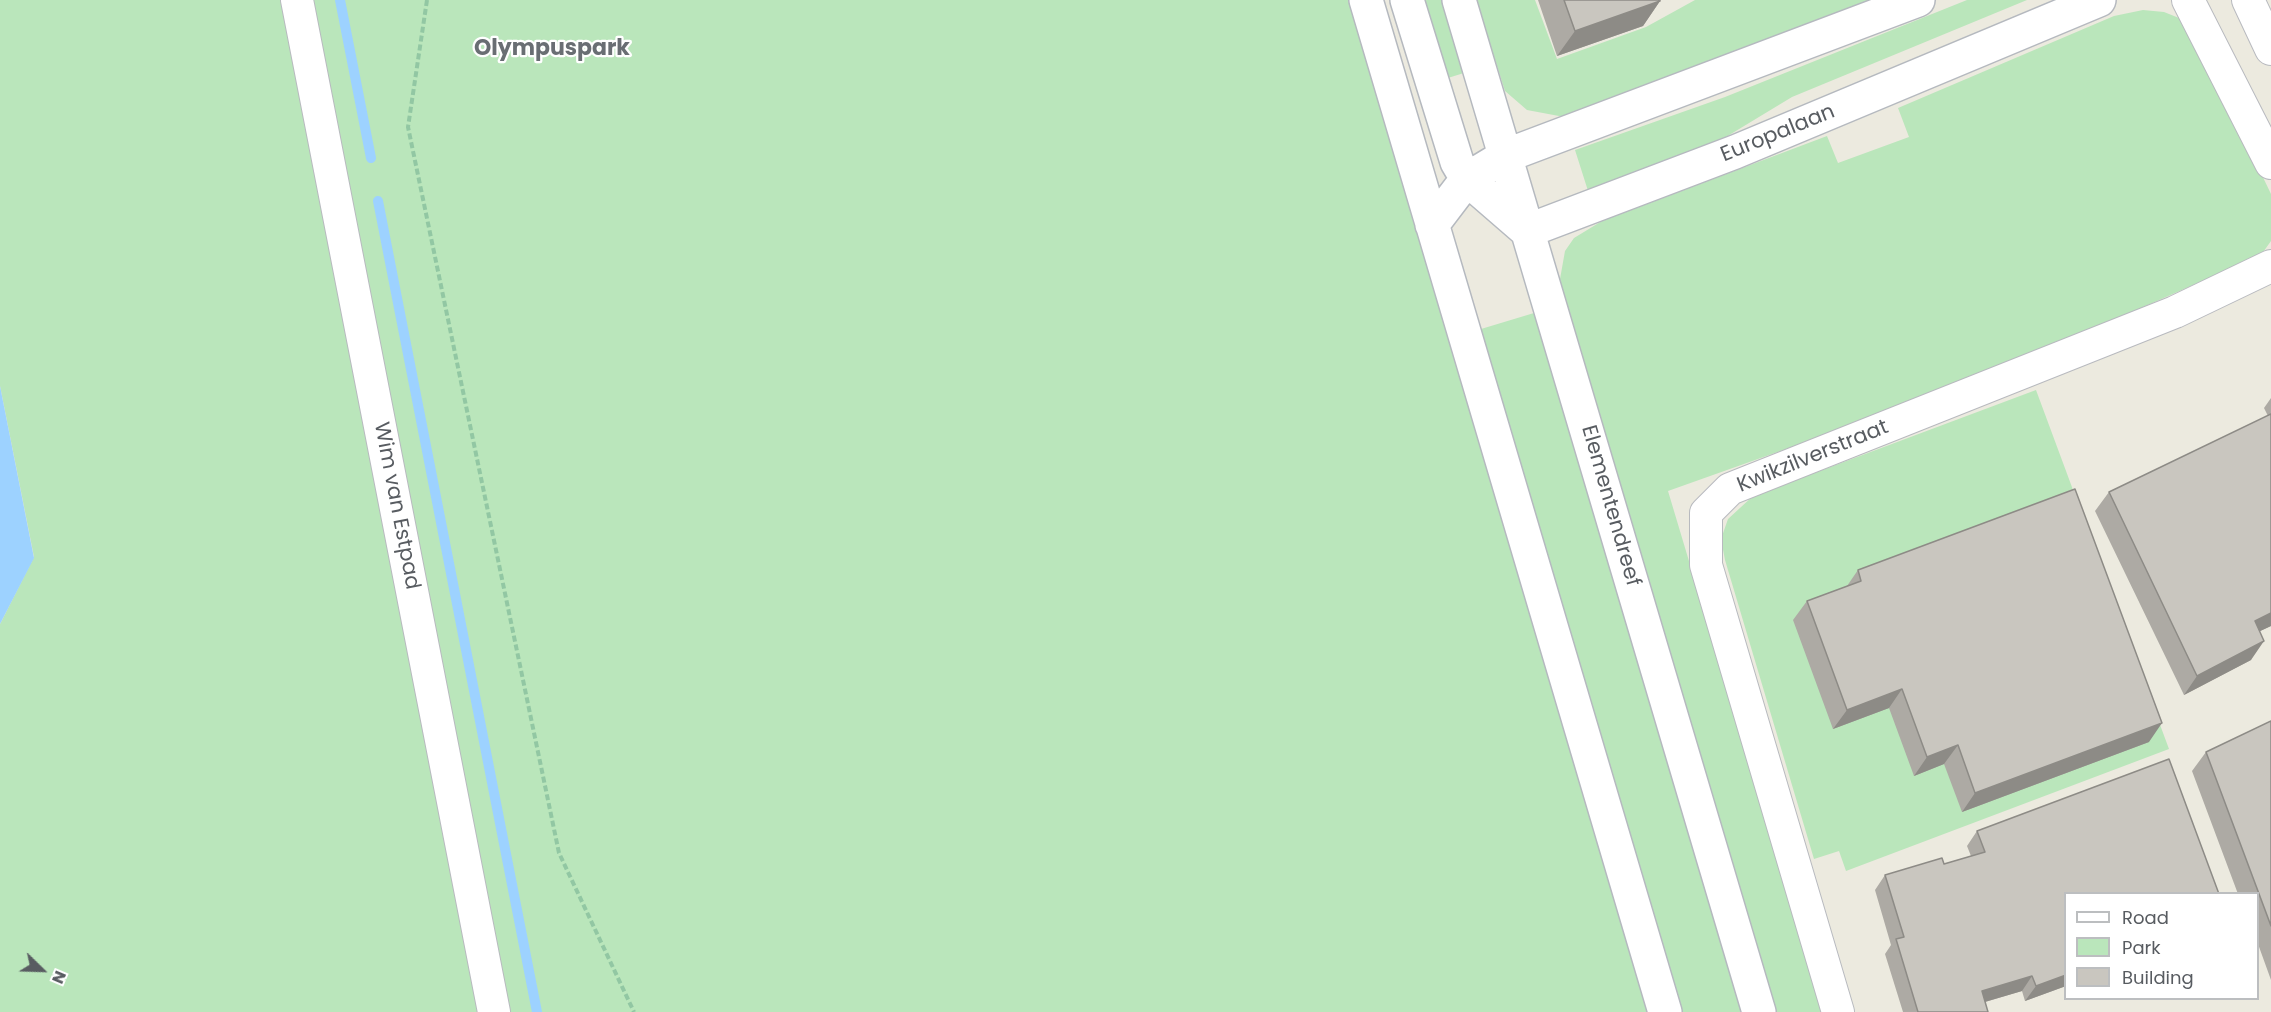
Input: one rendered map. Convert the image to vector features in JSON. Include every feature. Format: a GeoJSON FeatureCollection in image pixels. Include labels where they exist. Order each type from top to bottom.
{"type":"FeatureCollection","features":[{"type":"Feature","properties":{"kind":"main road"},"geometry":{"type":"LineString","coordinates":[[1366,0],[1665,1012]]}},
{"type":"Feature","properties":{"kind":"main road"},"geometry":{"type":"LineString","coordinates":[[1407,0],[1457,162],[1467,179],[1527,231]]}},
{"type":"Feature","properties":{"kind":"main road","name":"Elementendreef"},"geometry":{"type":"LineString","coordinates":[[1459,0],[1759,1012]]}},
{"type":"Feature","properties":{"kind":"main road"},"geometry":{"type":"LineString","coordinates":[[1432,225],[1467,179],[1505,156],[1918,0]]}},
{"type":"Feature","properties":{"kind":"main road","name":"Europalaan"},"geometry":{"type":"LineString","coordinates":[[1527,231],[1735,152],[2099,0]]}},
{"type":"Feature","properties":{"kind":"street","name":"Wim van Estpad"},"geometry":{"type":"LineString","coordinates":[[297,0],[494,1012]]}},
{"type":"Feature","properties":{"kind":"street"},"geometry":{"type":"LineString","coordinates":[[2188,0],[2271,163]]}},
{"type":"Feature","properties":{"kind":"street"},"geometry":{"type":"LineString","coordinates":[[2248,0],[2271,49]]}},
{"type":"Feature","properties":{"kind":"street","name":"Kwikzilverstraat"},"geometry":{"type":"LineString","coordinates":[[1838,1012],[1706,565],[1706,513],[1730,489],[2175,312],[2271,266]]}},
{"type":"Feature","properties":{"kind":"path"},"geometry":{"type":"LineString","coordinates":[[427,0],[408,127],[559,853],[634,1012]]}},
{"type":"Feature","properties":{"kind":"green space"},"geometry":{"type":"Polygon","coordinates":[[[0,0],[1348,0],[1648,1012],[0,1012],[0,624],[34,557],[0,386],[0,0]]]}},
{"type":"Feature","properties":{"kind":"green space"},"geometry":{"type":"Polygon","coordinates":[[[1414,0],[1442,0],[1464,73],[1438,81],[1414,0]]]}},
{"type":"Feature","properties":{"kind":"green space"},"geometry":{"type":"Polygon","coordinates":[[[1476,0],[1535,0],[1557,59],[1646,27],[1695,0],[1880,0],[1568,116],[1559,116],[1527,110],[1505,91],[1476,0]]]}},
{"type":"Feature","properties":{"kind":"green space"},"geometry":{"type":"Polygon","coordinates":[[[1967,0],[2027,0],[1792,97],[1716,143],[1589,194],[1575,150],[1725,97],[1967,0]]]}},
{"type":"Feature","properties":{"kind":"green space"},"geometry":{"type":"Polygon","coordinates":[[[2143,10],[2164,12],[2179,18],[2196,38],[2271,194],[2271,241],[2261,255],[2021,361],[1831,433],[1668,491],[1824,1012],[1776,1012],[1563,293],[1560,279],[1565,251],[1574,238],[1602,221],[1827,136],[1838,163],[1909,137],[1898,108],[2114,16],[2143,10]]]}},
{"type":"Feature","properties":{"kind":"green space"},"geometry":{"type":"Polygon","coordinates":[[[1534,313],[1741,1012],[1683,1012],[1481,329],[1534,313]]]}},
{"type":"Feature","properties":{"kind":"green space"},"geometry":{"type":"Polygon","coordinates":[[[2036,390],[2169,749],[1846,871],[1839,851],[1814,859],[1725,560],[1721,539],[1728,519],[1753,496],[2036,390]]]}},
{"type":"Feature","properties":{"kind":"water"},"geometry":{"type":"Polygon","coordinates":[[[0,386],[34,558],[0,624],[0,386]]]}},
{"type":"Feature","properties":{"kind":"building"},"geometry":{"type":"Polygon","coordinates":[[[1564,0],[1660,0],[1660,1],[1575,31],[1564,0]]]}},
{"type":"Feature","properties":{"kind":"building"},"geometry":{"type":"Polygon","coordinates":[[[2271,414],[2271,613],[2255,621],[2264,641],[2197,676],[2109,492],[2271,414]]]}},
{"type":"Feature","properties":{"kind":"building"},"geometry":{"type":"Polygon","coordinates":[[[2075,489],[2162,723],[1975,793],[1958,745],[1927,757],[1902,689],[1847,710],[1807,601],[1861,581],[1858,570],[2075,489]]]}},
{"type":"Feature","properties":{"kind":"building"},"geometry":{"type":"Polygon","coordinates":[[[2271,721],[2271,926],[2259,892],[2206,752],[2271,721]]]}},
{"type":"Feature","properties":{"kind":"building"},"geometry":{"type":"Polygon","coordinates":[[[2169,759],[2218,892],[2064,892],[2064,976],[2036,986],[2032,976],[1982,991],[1988,1012],[1918,1012],[1896,939],[1904,937],[1885,875],[1942,858],[1944,864],[1985,852],[1977,831],[2169,759]]]}},
{"type":"Feature","properties":{"kind":"waterway"},"geometry":{"type":"LineString","coordinates":[[340,0],[371,158]]}},
{"type":"Feature","properties":{"kind":"waterway"},"geometry":{"type":"LineString","coordinates":[[378,201],[537,1012]]}},
{"type":"Feature","properties":{"kind":"district","name":"Olympuspark"},"geometry":{"type":"Point","coordinates":[552,49]}}]}
